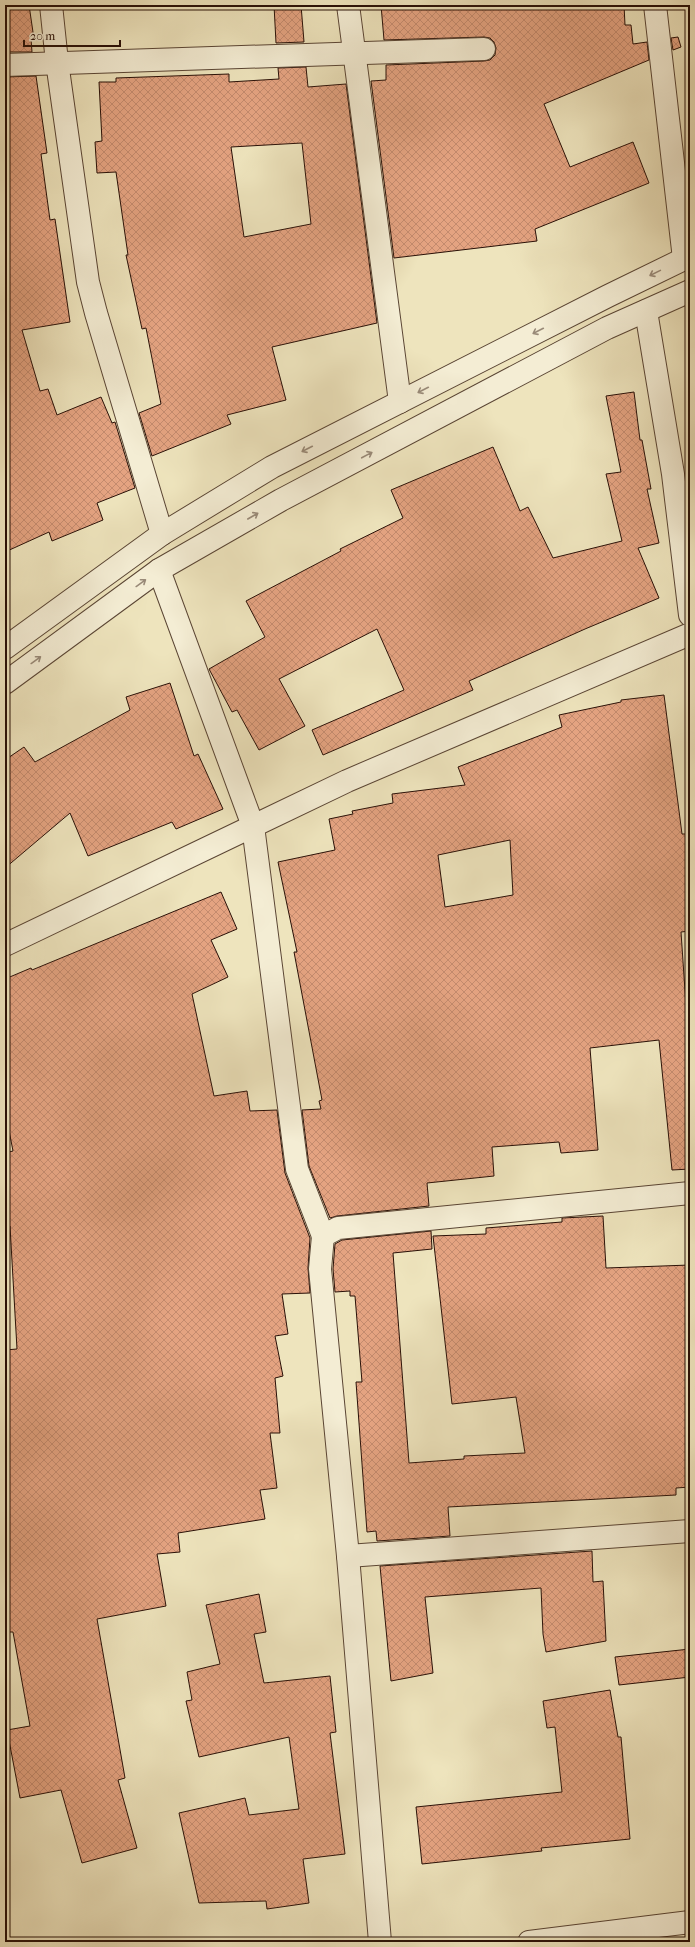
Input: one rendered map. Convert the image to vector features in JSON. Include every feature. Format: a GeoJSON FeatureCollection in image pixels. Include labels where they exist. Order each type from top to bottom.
{"type":"FeatureCollection","features":[{"type":"Feature","properties":{"kind":"street"},"geometry":{"type":"LineString","coordinates":[[51,5],[57,62],[88,282],[162,534]]}},
{"type":"Feature","properties":{"kind":"street"},"geometry":{"type":"LineString","coordinates":[[348,5],[353,53],[400,402]]}},
{"type":"Feature","properties":{"kind":"street"},"geometry":{"type":"LineString","coordinates":[[5,648],[162,534],[272,467],[608,296],[687,258],[655,5]]}},
{"type":"Feature","properties":{"kind":"street"},"geometry":{"type":"LineString","coordinates":[[5,65],[57,62],[484,49]]}},
{"type":"Feature","properties":{"kind":"street"},"geometry":{"type":"LineString","coordinates":[[5,683],[159,570],[295,493],[607,328],[690,291]]}},
{"type":"Feature","properties":{"kind":"street"},"geometry":{"type":"LineString","coordinates":[[646,311],[673,474],[690,615]]}},
{"type":"Feature","properties":{"kind":"street"},"geometry":{"type":"LineString","coordinates":[[159,570],[253,826],[297,1169],[323,1236],[320,1268],[348,1556],[380,1942]]}},
{"type":"Feature","properties":{"kind":"street"},"geometry":{"type":"LineString","coordinates":[[5,945],[347,781],[690,634]]}},
{"type":"Feature","properties":{"kind":"street"},"geometry":{"type":"LineString","coordinates":[[323,1236],[338,1228],[690,1193]]}},
{"type":"Feature","properties":{"kind":"street"},"geometry":{"type":"LineString","coordinates":[[348,1556],[690,1531]]}},
{"type":"Feature","properties":{"kind":"street"},"geometry":{"type":"LineString","coordinates":[[529,1942],[690,1922]]}},
{"type":"Feature","properties":{"kind":"building"},"geometry":{"type":"Polygon","coordinates":[[[5,5],[29,5],[34,39],[31,39],[32,52],[5,52],[5,5]]]}},
{"type":"Feature","properties":{"kind":"building"},"geometry":{"type":"Polygon","coordinates":[[[274,5],[301,5],[304,42],[276,43],[274,5]]]}},
{"type":"Feature","properties":{"kind":"building"},"geometry":{"type":"Polygon","coordinates":[[[381,5],[624,5],[625,25],[631,25],[633,44],[647,42],[649,60],[544,104],[570,167],[633,142],[649,183],[535,229],[537,241],[394,258],[371,81],[386,80],[386,65],[484,61],[490,60],[495,55],[496,48],[494,42],[490,38],[484,37],[384,40],[381,5]]]}},
{"type":"Feature","properties":{"kind":"building"},"geometry":{"type":"Polygon","coordinates":[[[678,37],[681,47],[673,50],[671,38],[678,37]]]}},
{"type":"Feature","properties":{"kind":"building"},"geometry":{"type":"Polygon","coordinates":[[[306,67],[308,87],[346,84],[377,323],[272,347],[286,400],[227,415],[231,424],[152,456],[139,413],[161,404],[146,328],[142,329],[126,255],[128,255],[116,172],[97,173],[95,142],[102,141],[99,82],[116,82],[116,78],[229,74],[229,82],[279,79],[278,68],[306,67]],[[302,143],[231,147],[244,237],[311,224],[302,143]]]}},
{"type":"Feature","properties":{"kind":"building"},"geometry":{"type":"Polygon","coordinates":[[[36,76],[47,153],[41,154],[50,220],[55,219],[70,322],[22,330],[40,391],[48,389],[57,415],[101,397],[112,423],[115,422],[135,488],[97,503],[103,520],[52,541],[49,532],[5,552],[5,77],[36,76]]]}},
{"type":"Feature","properties":{"kind":"building"},"geometry":{"type":"Polygon","coordinates":[[[634,392],[640,440],[642,440],[651,489],[647,489],[659,543],[638,548],[659,598],[585,629],[469,681],[473,690],[323,755],[312,730],[404,690],[377,629],[279,679],[305,726],[259,750],[237,710],[232,712],[209,669],[265,637],[246,601],[341,551],[340,549],[403,518],[391,490],[493,447],[520,511],[528,507],[553,558],[622,541],[606,474],[621,472],[606,396],[634,392]]]}},
{"type":"Feature","properties":{"kind":"building"},"geometry":{"type":"Polygon","coordinates":[[[170,683],[194,756],[198,754],[223,809],[176,829],[172,822],[88,856],[70,813],[5,868],[5,760],[24,747],[35,762],[130,710],[126,697],[170,683]]]}},
{"type":"Feature","properties":{"kind":"building"},"geometry":{"type":"Polygon","coordinates":[[[664,695],[682,834],[688,834],[690,847],[690,931],[681,932],[687,1020],[690,1019],[690,1169],[672,1170],[659,1040],[590,1048],[598,1150],[561,1153],[559,1142],[492,1147],[494,1176],[427,1183],[429,1206],[330,1218],[309,1166],[302,1110],[321,1109],[319,1101],[322,1100],[294,952],[297,952],[278,862],[335,850],[329,819],[353,814],[352,811],[393,803],[392,794],[465,785],[458,767],[562,727],[559,715],[621,702],[621,700],[664,695]],[[510,840],[438,855],[445,907],[513,895],[510,840]]]}},
{"type":"Feature","properties":{"kind":"building"},"geometry":{"type":"Polygon","coordinates":[[[221,892],[237,929],[211,940],[228,977],[192,994],[214,1096],[247,1091],[250,1111],[277,1110],[285,1173],[310,1238],[308,1268],[310,1293],[282,1294],[288,1334],[275,1336],[283,1376],[275,1378],[280,1433],[270,1433],[277,1488],[260,1490],[265,1519],[178,1533],[180,1552],[157,1554],[166,1606],[97,1619],[125,1778],[118,1780],[137,1848],[82,1863],[61,1790],[20,1798],[7,1730],[30,1726],[13,1632],[5,1632],[5,1350],[17,1349],[10,1226],[5,1226],[5,1153],[13,1151],[5,1110],[5,979],[31,968],[32,970],[221,892]]]}},
{"type":"Feature","properties":{"kind":"building"},"geometry":{"type":"Polygon","coordinates":[[[603,1216],[606,1268],[690,1265],[690,1487],[676,1488],[676,1495],[448,1507],[450,1536],[377,1541],[376,1531],[367,1532],[356,1382],[362,1382],[355,1296],[350,1296],[350,1291],[335,1292],[333,1269],[335,1244],[342,1240],[431,1231],[432,1249],[393,1253],[409,1463],[464,1459],[464,1456],[525,1453],[516,1397],[452,1404],[433,1236],[486,1234],[486,1228],[562,1222],[562,1218],[603,1216]]]}},
{"type":"Feature","properties":{"kind":"building"},"geometry":{"type":"Polygon","coordinates":[[[592,1551],[593,1582],[603,1581],[606,1641],[546,1652],[543,1634],[541,1588],[425,1597],[433,1673],[391,1681],[380,1566],[592,1551]]]}},
{"type":"Feature","properties":{"kind":"building"},"geometry":{"type":"Polygon","coordinates":[[[259,1594],[266,1632],[254,1634],[264,1683],[330,1676],[336,1732],[330,1733],[345,1854],[303,1859],[309,1903],[267,1909],[266,1901],[199,1903],[179,1813],[245,1798],[249,1815],[299,1809],[289,1737],[199,1757],[186,1701],[192,1700],[187,1672],[220,1664],[206,1605],[259,1594]]]}},
{"type":"Feature","properties":{"kind":"building"},"geometry":{"type":"Polygon","coordinates":[[[690,1649],[690,1677],[619,1685],[615,1657],[690,1649]]]}},
{"type":"Feature","properties":{"kind":"building"},"geometry":{"type":"Polygon","coordinates":[[[610,1690],[618,1737],[621,1737],[630,1839],[541,1848],[542,1851],[422,1864],[416,1807],[562,1792],[555,1727],[547,1728],[543,1701],[610,1690]]]}}]}
